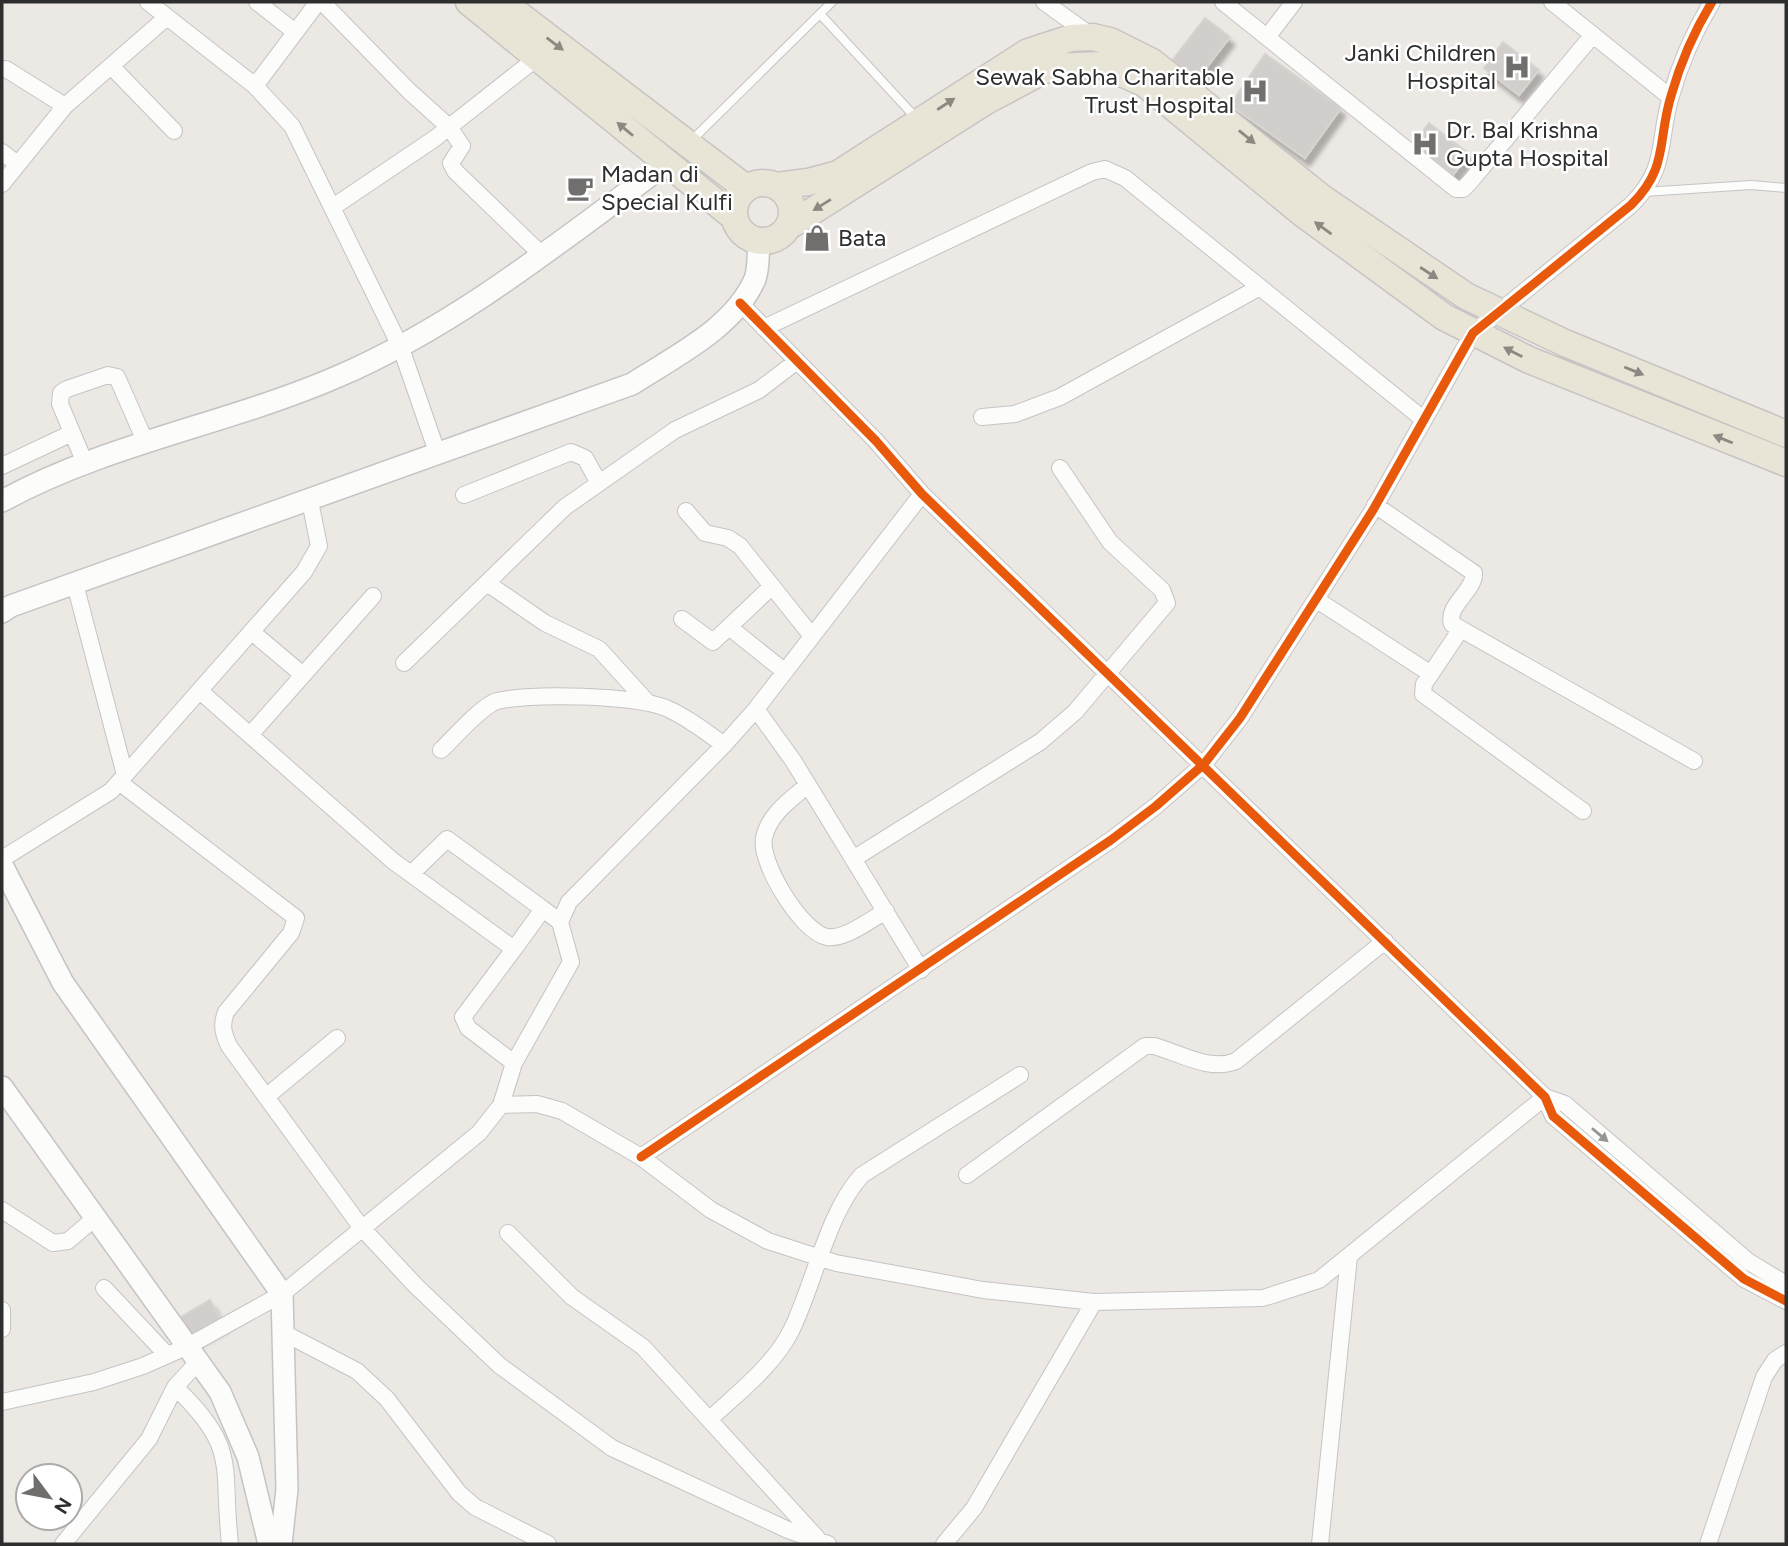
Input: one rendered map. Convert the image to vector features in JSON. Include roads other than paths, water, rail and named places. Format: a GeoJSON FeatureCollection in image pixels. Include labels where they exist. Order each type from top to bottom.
{"type":"FeatureCollection","features":[{"type":"Feature","properties":{"kind":"main road"},"geometry":{"type":"LineString","coordinates":[[469,2],[735,218]]}},
{"type":"Feature","properties":{"kind":"main road"},"geometry":{"type":"LineString","coordinates":[[502,2],[746,188]]}},
{"type":"Feature","properties":{"kind":"main road"},"geometry":{"type":"LineString","coordinates":[[1786,434],[1565,343],[1466,296],[1322,198],[1152,62],[1110,41],[1093,37],[1070,38],[1028,52],[838,174],[777,186],[758,183],[746,188],[735,208],[735,218],[740,229],[759,241],[772,240],[789,226],[986,101],[1050,67],[1103,65],[1144,83],[1302,213],[1444,317],[1529,360],[1786,463]]}},
{"type":"Feature","properties":{"kind":"main road"},"geometry":{"type":"LineString","coordinates":[[777,186],[791,203],[789,226]]}},
{"type":"Feature","properties":{"kind":"street"},"geometry":{"type":"LineString","coordinates":[[148,2],[255,86],[292,126],[401,348],[437,452]]}},
{"type":"Feature","properties":{"kind":"street"},"geometry":{"type":"LineString","coordinates":[[257,2],[295,32]]}},
{"type":"Feature","properties":{"kind":"street"},"geometry":{"type":"LineString","coordinates":[[255,86],[320,2],[449,127],[462,146],[451,163],[454,171],[542,255]]}},
{"type":"Feature","properties":{"kind":"street"},"geometry":{"type":"LineString","coordinates":[[1223,2],[1449,185],[1463,189],[1592,36]]}},
{"type":"Feature","properties":{"kind":"street"},"geometry":{"type":"LineString","coordinates":[[1268,36],[1294,2]]}},
{"type":"Feature","properties":{"kind":"street"},"geometry":{"type":"LineString","coordinates":[[1552,2],[1670,97]]}},
{"type":"Feature","properties":{"kind":"street"},"geometry":{"type":"LineString","coordinates":[[1051,4],[1093,37]]}},
{"type":"Feature","properties":{"kind":"street"},"geometry":{"type":"LineString","coordinates":[[640,1157],[921,970],[1111,839],[1156,806],[1204,764],[1253,698],[1317,600],[1375,505],[1473,333],[1644,192],[1653,180],[1660,159],[1670,97],[1705,5]]}},
{"type":"Feature","properties":{"kind":"street"},"geometry":{"type":"LineString","coordinates":[[2,184],[16,163],[65,106],[167,17]]}},
{"type":"Feature","properties":{"kind":"street"},"geometry":{"type":"LineString","coordinates":[[333,206],[449,127],[538,57]]}},
{"type":"Feature","properties":{"kind":"street"},"geometry":{"type":"LineString","coordinates":[[111,65],[174,131]]}},
{"type":"Feature","properties":{"kind":"street"},"geometry":{"type":"LineString","coordinates":[[6,69],[65,106]]}},
{"type":"Feature","properties":{"kind":"street"},"geometry":{"type":"LineString","coordinates":[[2,152],[16,163]]}},
{"type":"Feature","properties":{"kind":"street"},"geometry":{"type":"LineString","coordinates":[[2,501],[46,477],[145,441],[302,392],[401,348],[542,255],[667,163]]}},
{"type":"Feature","properties":{"kind":"street"},"geometry":{"type":"LineString","coordinates":[[764,328],[1092,172],[1105,169],[1125,178],[1423,419]]}},
{"type":"Feature","properties":{"kind":"street"},"geometry":{"type":"LineString","coordinates":[[2,612],[11,606],[632,384],[707,335],[740,303],[756,277],[759,241]]}},
{"type":"Feature","properties":{"kind":"street"},"geometry":{"type":"LineString","coordinates":[[982,417],[1015,414],[1060,397],[1260,287]]}},
{"type":"Feature","properties":{"kind":"street"},"geometry":{"type":"LineString","coordinates":[[740,303],[876,441],[922,494],[1165,732],[1204,764],[1545,1097],[1553,1116],[1744,1279],[1786,1301]]}},
{"type":"Feature","properties":{"kind":"street"},"geometry":{"type":"LineString","coordinates":[[404,663],[565,507],[676,430],[758,390],[797,362]]}},
{"type":"Feature","properties":{"kind":"street"},"geometry":{"type":"LineString","coordinates":[[85,463],[60,404],[61,393],[112,374],[120,381],[145,441]]}},
{"type":"Feature","properties":{"kind":"street"},"geometry":{"type":"LineString","coordinates":[[2,466],[72,433]]}},
{"type":"Feature","properties":{"kind":"street"},"geometry":{"type":"LineString","coordinates":[[464,495],[570,452],[585,458],[599,483]]}},
{"type":"Feature","properties":{"kind":"street"},"geometry":{"type":"LineString","coordinates":[[853,859],[1040,742],[1075,712],[1167,603],[1166,595],[1110,541],[1060,468]]}},
{"type":"Feature","properties":{"kind":"street"},"geometry":{"type":"LineString","coordinates":[[560,922],[569,902],[756,709],[810,635],[922,494]]}},
{"type":"Feature","properties":{"kind":"street"},"geometry":{"type":"LineString","coordinates":[[2,859],[95,802],[122,779],[304,572],[319,545],[310,500]]}},
{"type":"Feature","properties":{"kind":"street"},"geometry":{"type":"LineString","coordinates":[[1375,505],[1475,573],[1475,578],[1450,619],[1461,629],[1694,761]]}},
{"type":"Feature","properties":{"kind":"street"},"geometry":{"type":"LineString","coordinates":[[686,511],[705,533],[728,538],[740,546],[770,588],[810,635]]}},
{"type":"Feature","properties":{"kind":"street"},"geometry":{"type":"LineString","coordinates":[[487,583],[545,623],[599,649],[648,703]]}},
{"type":"Feature","properties":{"kind":"street"},"geometry":{"type":"LineString","coordinates":[[75,584],[122,779],[296,918],[290,933],[226,1012],[222,1023],[229,1046],[361,1227],[416,1286],[499,1366],[587,1433],[633,1460],[825,1543]]}},
{"type":"Feature","properties":{"kind":"street"},"geometry":{"type":"LineString","coordinates":[[682,619],[713,642],[770,588]]}},
{"type":"Feature","properties":{"kind":"street"},"geometry":{"type":"LineString","coordinates":[[250,736],[373,596]]}},
{"type":"Feature","properties":{"kind":"street"},"geometry":{"type":"LineString","coordinates":[[1317,600],[1431,674]]}},
{"type":"Feature","properties":{"kind":"street"},"geometry":{"type":"LineString","coordinates":[[729,627],[783,671]]}},
{"type":"Feature","properties":{"kind":"street"},"geometry":{"type":"LineString","coordinates":[[1461,629],[1422,690],[1426,698],[1583,811]]}},
{"type":"Feature","properties":{"kind":"street"},"geometry":{"type":"LineString","coordinates":[[252,632],[303,675]]}},
{"type":"Feature","properties":{"kind":"street"},"geometry":{"type":"LineString","coordinates":[[201,692],[411,874],[514,949]]}},
{"type":"Feature","properties":{"kind":"street"},"geometry":{"type":"LineString","coordinates":[[441,750],[487,707],[497,702],[516,701],[540,694],[648,703],[678,713],[724,745]]}},
{"type":"Feature","properties":{"kind":"street"},"geometry":{"type":"LineString","coordinates":[[756,709],[808,785],[921,970]]}},
{"type":"Feature","properties":{"kind":"street"},"geometry":{"type":"LineString","coordinates":[[808,785],[780,809],[769,824],[763,848],[766,863],[796,912],[816,932],[828,937],[841,935],[886,911]]}},
{"type":"Feature","properties":{"kind":"street"},"geometry":{"type":"LineString","coordinates":[[63,1544],[149,1439],[193,1353],[282,1294],[479,1133],[501,1105],[514,1063],[571,962],[560,922],[447,839],[411,874]]}},
{"type":"Feature","properties":{"kind":"street"},"geometry":{"type":"LineString","coordinates":[[2,865],[63,983],[282,1294],[287,1489],[281,1544]]}},
{"type":"Feature","properties":{"kind":"street"},"geometry":{"type":"LineString","coordinates":[[514,1063],[468,1028],[463,1017],[543,909]]}},
{"type":"Feature","properties":{"kind":"street"},"geometry":{"type":"LineString","coordinates":[[967,1175],[1145,1046],[1154,1046],[1210,1065],[1224,1066],[1236,1061],[1385,941]]}},
{"type":"Feature","properties":{"kind":"street"},"geometry":{"type":"LineString","coordinates":[[266,1097],[337,1038]]}},
{"type":"Feature","properties":{"kind":"street"},"geometry":{"type":"LineString","coordinates":[[711,1418],[779,1350],[790,1332],[819,1257],[851,1189],[862,1175],[1020,1074]]}},
{"type":"Feature","properties":{"kind":"street"},"geometry":{"type":"LineString","coordinates":[[2,1087],[193,1353],[234,1419],[258,1496],[269,1544]]}},
{"type":"Feature","properties":{"kind":"street"},"geometry":{"type":"LineString","coordinates":[[501,1105],[546,1105],[640,1157],[710,1210],[768,1241],[819,1257],[983,1290],[1094,1302],[1263,1298],[1319,1280],[1545,1097]]}},
{"type":"Feature","properties":{"kind":"street"},"geometry":{"type":"LineString","coordinates":[[1545,1097],[1564,1104],[1749,1262],[1786,1284]]}},
{"type":"Feature","properties":{"kind":"street"},"geometry":{"type":"LineString","coordinates":[[2,1210],[53,1243],[68,1241],[96,1217]]}},
{"type":"Feature","properties":{"kind":"street"},"geometry":{"type":"LineString","coordinates":[[508,1233],[572,1297],[643,1347],[825,1543]]}},
{"type":"Feature","properties":{"kind":"street"},"geometry":{"type":"LineString","coordinates":[[1320,1544],[1349,1255]]}},
{"type":"Feature","properties":{"kind":"street"},"geometry":{"type":"LineString","coordinates":[[104,1288],[167,1355]]}},
{"type":"Feature","properties":{"kind":"street"},"geometry":{"type":"LineString","coordinates":[[944,1544],[974,1508],[1094,1302]]}},
{"type":"Feature","properties":{"kind":"street"},"geometry":{"type":"LineString","coordinates":[[2,1310],[2,1329]]}},
{"type":"Feature","properties":{"kind":"street"},"geometry":{"type":"LineString","coordinates":[[284,1333],[357,1371],[387,1399],[459,1493],[475,1507],[548,1544]]}},
{"type":"Feature","properties":{"kind":"street"},"geometry":{"type":"LineString","coordinates":[[2,1402],[94,1382],[167,1355],[193,1353]]}},
{"type":"Feature","properties":{"kind":"street"},"geometry":{"type":"LineString","coordinates":[[1708,1544],[1765,1377],[1775,1360],[1786,1353]]}},
{"type":"Feature","properties":{"kind":"street"},"geometry":{"type":"LineString","coordinates":[[175,1387],[198,1409],[220,1443],[228,1470],[230,1544]]}},
{"type":"Feature","properties":{"kind":"street"},"geometry":{"type":"LineString","coordinates":[[258,1496],[287,1489]]}},
{"type":"Feature","properties":{"kind":"lane"},"geometry":{"type":"LineString","coordinates":[[688,143],[832,2]]}},
{"type":"Feature","properties":{"kind":"lane"},"geometry":{"type":"LineString","coordinates":[[820,14],[919,121]]}},
{"type":"Feature","properties":{"kind":"lane"},"geometry":{"type":"LineString","coordinates":[[1644,192],[1751,185],[1786,188]]}},
{"type":"Feature","properties":{"kind":"place","name":"Janki Children Hospital"},"geometry":{"type":"Point","coordinates":[1517,67]}},
{"type":"Feature","properties":{"kind":"place","name":"Sewak Sabha Charitable Trust Hospital"},"geometry":{"type":"Point","coordinates":[1255,91]}},
{"type":"Feature","properties":{"kind":"place","name":"Dr. Bal Krishna Gupta Hospital"},"geometry":{"type":"Point","coordinates":[1425,144]}},
{"type":"Feature","properties":{"kind":"place","name":"Madan di Special Kulfi"},"geometry":{"type":"Point","coordinates":[580,188]}},
{"type":"Feature","properties":{"kind":"place","name":"Bata"},"geometry":{"type":"Point","coordinates":[817,238]}}]}
